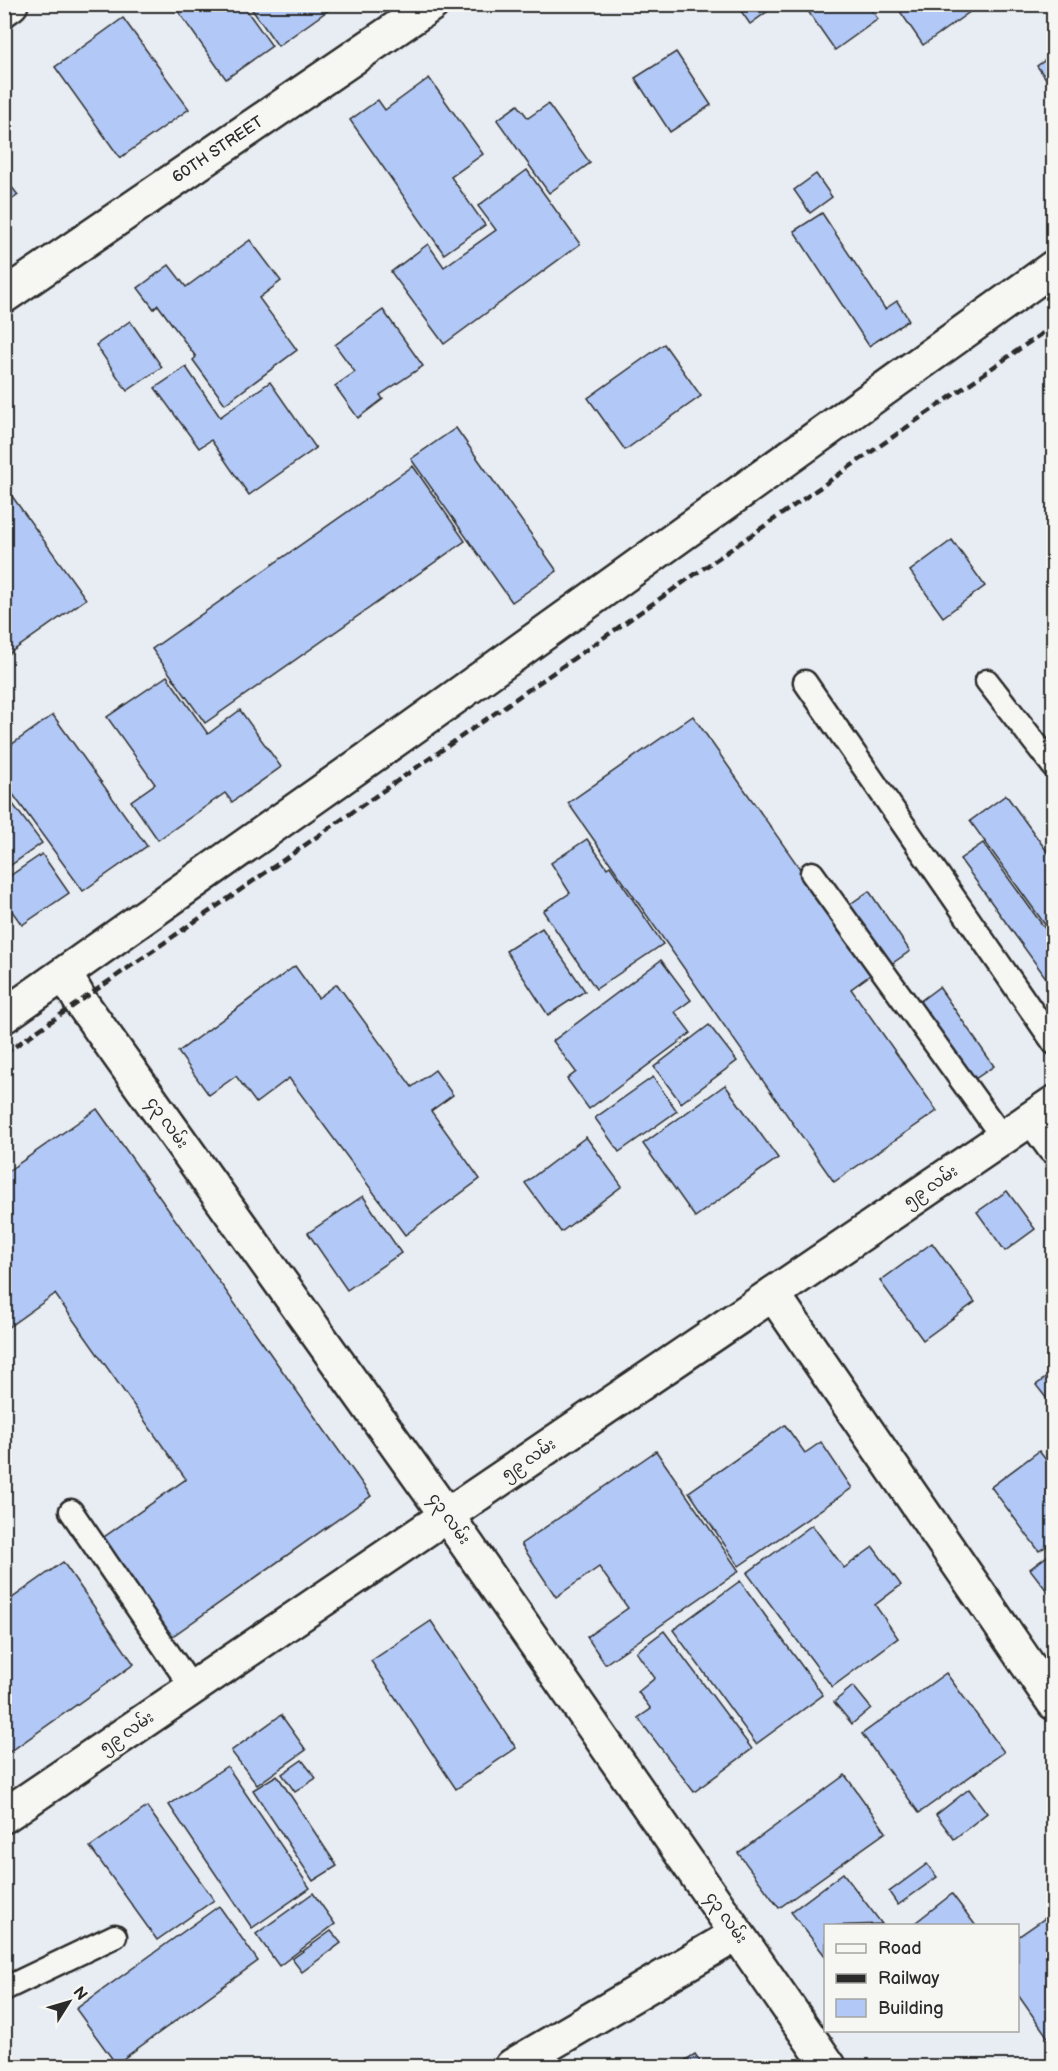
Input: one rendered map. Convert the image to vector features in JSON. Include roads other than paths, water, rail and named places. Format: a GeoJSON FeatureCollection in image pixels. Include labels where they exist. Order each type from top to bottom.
{"type":"FeatureCollection","features":[{"type":"Feature","properties":{"kind":"street"},"geometry":{"type":"LineString","coordinates":[[4,9],[11,4]]}},
{"type":"Feature","properties":{"kind":"street","name":"60TH STREET"},"geometry":{"type":"LineString","coordinates":[[4,296],[432,4]]}},
{"type":"Feature","properties":{"kind":"street"},"geometry":{"type":"LineString","coordinates":[[4,1016],[412,728],[1053,267]]}},
{"type":"Feature","properties":{"kind":"street","name":"၄၃ လမ်း"},"geometry":{"type":"LineString","coordinates":[[65,974],[81,1002],[447,1516],[829,2067]]}},
{"type":"Feature","properties":{"kind":"street"},"geometry":{"type":"LineString","coordinates":[[1043,1111],[1053,1147]]}},
{"type":"Feature","properties":{"kind":"street","name":"၅၉ လမ်း"},"geometry":{"type":"LineString","coordinates":[[4,1816],[1043,1111]]}},
{"type":"Feature","properties":{"kind":"street"},"geometry":{"type":"LineString","coordinates":[[773,1294],[1053,1703]]}},
{"type":"Feature","properties":{"kind":"street"},"geometry":{"type":"LineString","coordinates":[[512,2067],[737,1934]]}},
{"type":"Feature","properties":{"kind":"lane"},"geometry":{"type":"LineString","coordinates":[[987,681],[1053,767]]}},
{"type":"Feature","properties":{"kind":"lane"},"geometry":{"type":"LineString","coordinates":[[804,682],[1053,1043]]}},
{"type":"Feature","properties":{"kind":"lane"},"geometry":{"type":"LineString","coordinates":[[812,873],[1003,1138]]}},
{"type":"Feature","properties":{"kind":"lane"},"geometry":{"type":"LineString","coordinates":[[70,1511],[193,1689]]}},
{"type":"Feature","properties":{"kind":"lane"},"geometry":{"type":"LineString","coordinates":[[4,1989],[115,1936]]}},
{"type":"Feature","properties":{"kind":"railway"},"geometry":{"type":"LineString","coordinates":[[4,1054],[1054,325]]}}]}
